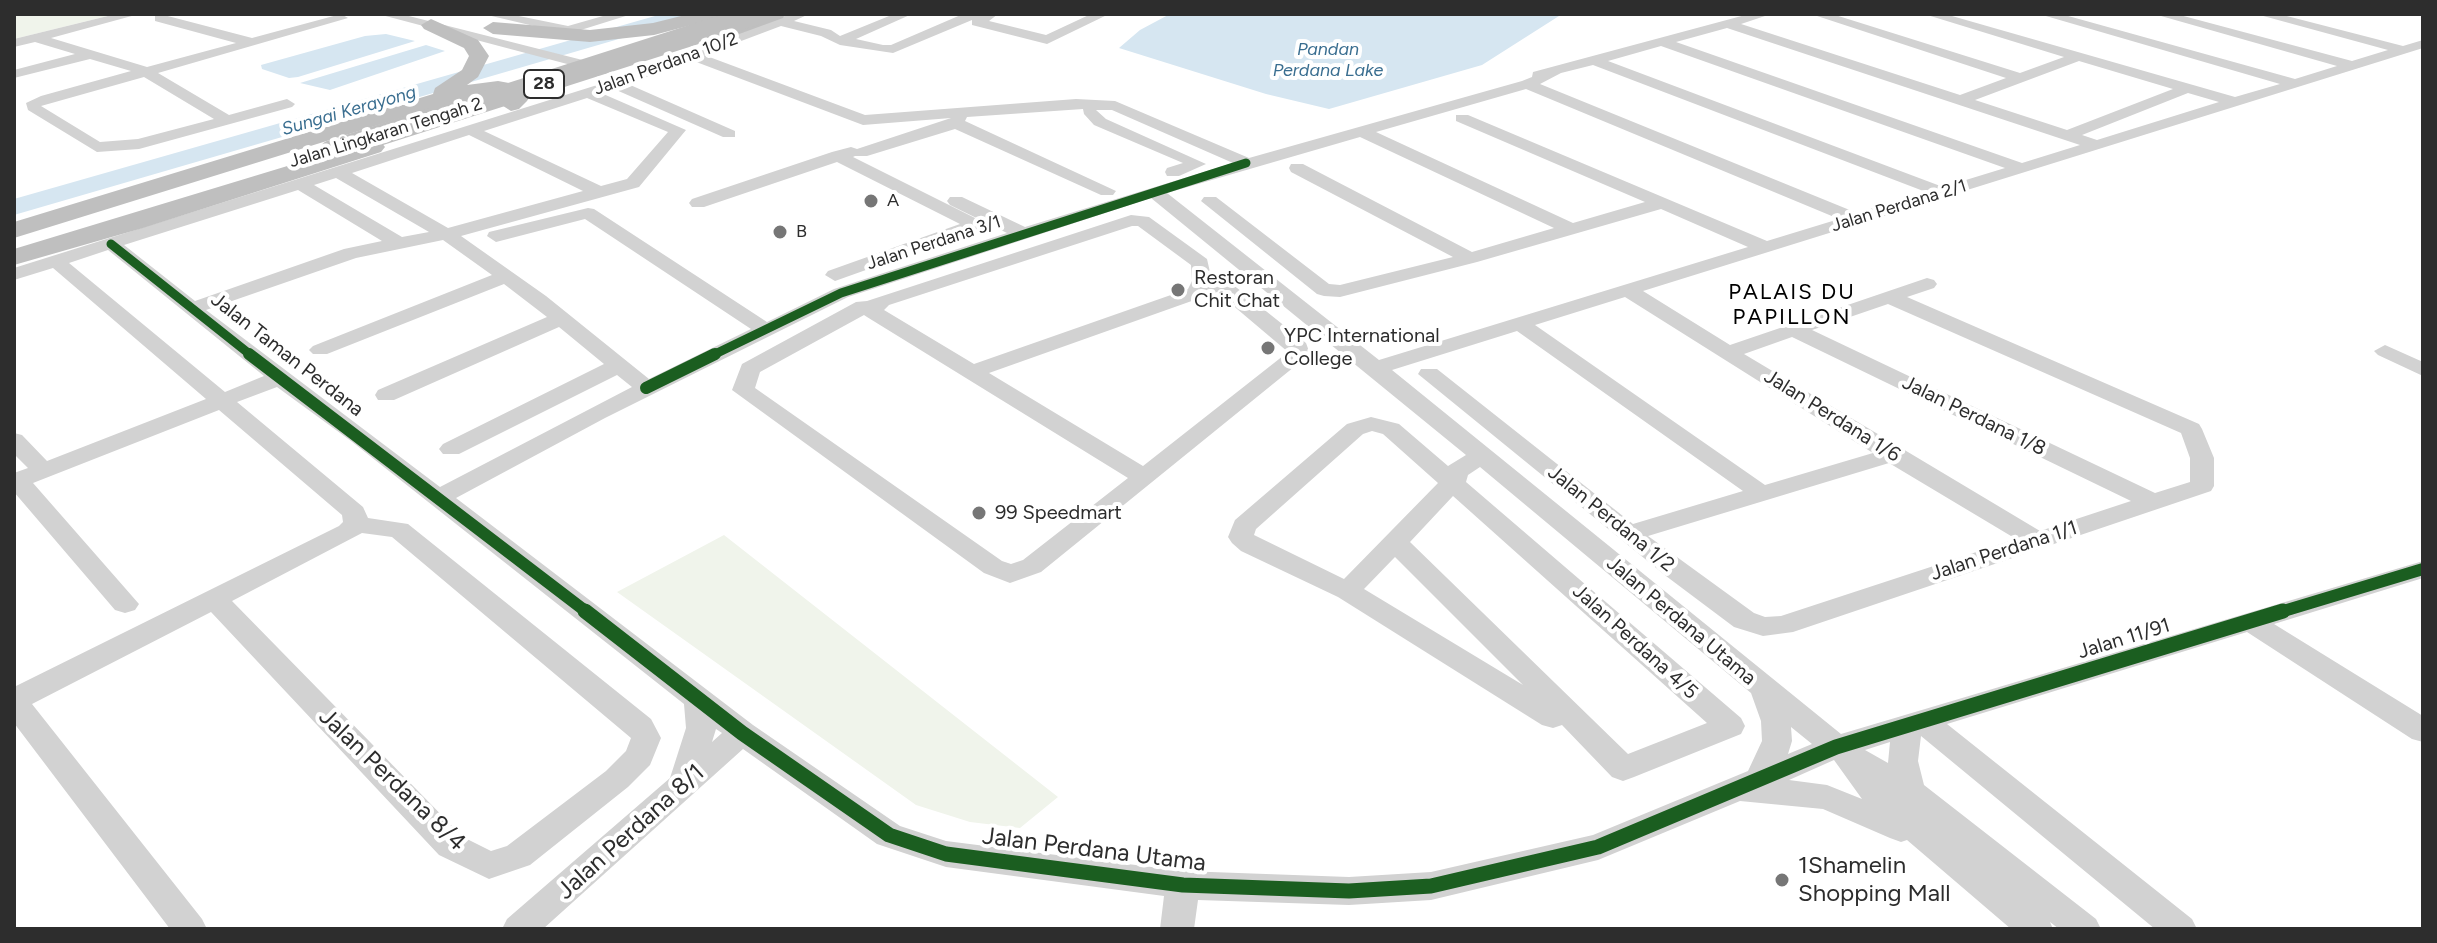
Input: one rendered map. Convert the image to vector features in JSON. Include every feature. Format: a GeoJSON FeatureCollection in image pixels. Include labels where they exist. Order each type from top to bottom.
{"type":"FeatureCollection","features":[{"type":"Feature","properties":{"kind":"highway"},"geometry":{"type":"LineString","coordinates":[[491,21],[549,38],[609,34],[682,23],[711,14]]}},
{"type":"Feature","properties":{"kind":"highway","name":"Jalan Lingkaran Tengah 2"},"geometry":{"type":"LineString","coordinates":[[14,241],[330,156],[739,14]]}},
{"type":"Feature","properties":{"kind":"highway","name":"Jalan Lingkaran Tengah 2"},"geometry":{"type":"LineString","coordinates":[[14,250],[330,156],[758,14]]}},
{"type":"Feature","properties":{"kind":"highway"},"geometry":{"type":"LineString","coordinates":[[14,257],[134,223],[511,104],[613,78],[634,64],[778,18]]}},
{"type":"Feature","properties":{"kind":"highway"},"geometry":{"type":"LineString","coordinates":[[416,105],[459,84],[478,63],[479,56],[471,44],[432,20]]}},
{"type":"Feature","properties":{"kind":"highway"},"geometry":{"type":"LineString","coordinates":[[682,23],[680,31],[692,35],[724,33]]}},
{"type":"Feature","properties":{"kind":"highway"},"geometry":{"type":"LineString","coordinates":[[14,230],[416,105],[498,87],[512,90],[519,96],[511,104]]}},
{"type":"Feature","properties":{"kind":"street"},"geometry":{"type":"LineString","coordinates":[[14,43],[132,14]]}},
{"type":"Feature","properties":{"kind":"street"},"geometry":{"type":"LineString","coordinates":[[385,14],[432,20],[491,21],[553,29],[582,28],[625,14]]}},
{"type":"Feature","properties":{"kind":"street","name":"Jalan Perdana 10/2"},"geometry":{"type":"LineString","coordinates":[[118,249],[307,188],[330,156],[472,131],[588,93],[613,78],[690,55],[778,18],[802,14]]}},
{"type":"Feature","properties":{"kind":"street"},"geometry":{"type":"LineString","coordinates":[[826,33],[875,14]]}},
{"type":"Feature","properties":{"kind":"street"},"geometry":{"type":"LineString","coordinates":[[840,41],[905,14]]}},
{"type":"Feature","properties":{"kind":"street"},"geometry":{"type":"LineString","coordinates":[[778,18],[826,33],[840,41],[875,49],[893,49],[974,14]]}},
{"type":"Feature","properties":{"kind":"street"},"geometry":{"type":"LineString","coordinates":[[991,14],[977,22],[1047,40],[1102,14]]}},
{"type":"Feature","properties":{"kind":"street","name":"Jalan Perdana 3/1"},"geometry":{"type":"LineString","coordinates":[[438,498],[764,329],[1022,233],[1246,163],[1358,130],[1460,107],[1540,78],[1764,14]]}},
{"type":"Feature","properties":{"kind":"street"},"geometry":{"type":"LineString","coordinates":[[1818,14],[2020,78]]}},
{"type":"Feature","properties":{"kind":"street"},"geometry":{"type":"LineString","coordinates":[[1931,14],[2235,102]]}},
{"type":"Feature","properties":{"kind":"street"},"geometry":{"type":"LineString","coordinates":[[2046,14],[2296,83]]}},
{"type":"Feature","properties":{"kind":"street"},"geometry":{"type":"LineString","coordinates":[[2161,14],[2354,66]]}},
{"type":"Feature","properties":{"kind":"street"},"geometry":{"type":"LineString","coordinates":[[2263,14],[2416,48]]}},
{"type":"Feature","properties":{"kind":"street"},"geometry":{"type":"LineString","coordinates":[[287,104],[139,144],[97,147],[33,107],[34,103],[338,16]]}},
{"type":"Feature","properties":{"kind":"street"},"geometry":{"type":"LineString","coordinates":[[160,18],[252,43]]}},
{"type":"Feature","properties":{"kind":"street"},"geometry":{"type":"LineString","coordinates":[[432,20],[567,59],[729,134]]}},
{"type":"Feature","properties":{"kind":"street"},"geometry":{"type":"LineString","coordinates":[[1727,24],[2097,145]]}},
{"type":"Feature","properties":{"kind":"street"},"geometry":{"type":"LineString","coordinates":[[36,38],[145,71],[227,120]]}},
{"type":"Feature","properties":{"kind":"street"},"geometry":{"type":"LineString","coordinates":[[549,38],[634,64]]}},
{"type":"Feature","properties":{"kind":"street"},"geometry":{"type":"LineString","coordinates":[[1663,42],[2021,168]]}},
{"type":"Feature","properties":{"kind":"street","name":"Jalan Perdana 2/1"},"geometry":{"type":"LineString","coordinates":[[1375,368],[2416,48]]}},
{"type":"Feature","properties":{"kind":"street"},"geometry":{"type":"LineString","coordinates":[[14,74],[90,54]]}},
{"type":"Feature","properties":{"kind":"street"},"geometry":{"type":"LineString","coordinates":[[690,55],[863,120],[958,119],[1079,104],[1120,107],[1246,163]]}},
{"type":"Feature","properties":{"kind":"street"},"geometry":{"type":"LineString","coordinates":[[1961,100],[2078,57]]}},
{"type":"Feature","properties":{"kind":"street"},"geometry":{"type":"LineString","coordinates":[[1596,61],[1941,192]]}},
{"type":"Feature","properties":{"kind":"street"},"geometry":{"type":"LineString","coordinates":[[1540,78],[1855,219]]}},
{"type":"Feature","properties":{"kind":"street"},"geometry":{"type":"LineString","coordinates":[[2068,135],[2188,88]]}},
{"type":"Feature","properties":{"kind":"street"},"geometry":{"type":"LineString","coordinates":[[455,239],[633,183],[678,130],[588,93]]}},
{"type":"Feature","properties":{"kind":"street"},"geometry":{"type":"LineString","coordinates":[[1002,224],[1198,164],[1100,122],[1079,104]]}},
{"type":"Feature","properties":{"kind":"street"},"geometry":{"type":"LineString","coordinates":[[1460,107],[1662,203],[1765,247]]}},
{"type":"Feature","properties":{"kind":"street"},"geometry":{"type":"LineString","coordinates":[[698,203],[958,119],[1107,191]]}},
{"type":"Feature","properties":{"kind":"street"},"geometry":{"type":"LineString","coordinates":[[851,154],[854,124],[863,120]]}},
{"type":"Feature","properties":{"kind":"street"},"geometry":{"type":"LineString","coordinates":[[1358,130],[1571,229]]}},
{"type":"Feature","properties":{"kind":"street"},"geometry":{"type":"LineString","coordinates":[[472,131],[599,192]]}},
{"type":"Feature","properties":{"kind":"street"},"geometry":{"type":"LineString","coordinates":[[851,154],[1022,233]]}},
{"type":"Feature","properties":{"kind":"street"},"geometry":{"type":"LineString","coordinates":[[851,154],[972,226],[750,369],[743,390],[993,567],[1010,574],[1032,566],[1299,354],[1299,347],[1220,284]]}},
{"type":"Feature","properties":{"kind":"street"},"geometry":{"type":"LineString","coordinates":[[330,156],[507,276],[646,388]]}},
{"type":"Feature","properties":{"kind":"street"},"geometry":{"type":"LineString","coordinates":[[1297,168],[1470,258]]}},
{"type":"Feature","properties":{"kind":"street"},"geometry":{"type":"LineString","coordinates":[[307,188],[397,242]]}},
{"type":"Feature","properties":{"kind":"street","name":"Jalan Perdana Utama"},"geometry":{"type":"LineString","coordinates":[[1154,191],[1375,368],[1764,690],[1836,747],[1910,791],[2084,929]]}},
{"type":"Feature","properties":{"kind":"street"},"geometry":{"type":"LineString","coordinates":[[1210,201],[1324,290],[1340,291],[1470,258],[1662,203]]}},
{"type":"Feature","properties":{"kind":"street"},"geometry":{"type":"LineString","coordinates":[[193,308],[351,253],[397,242],[455,239],[588,213],[764,329]]}},
{"type":"Feature","properties":{"kind":"street"},"geometry":{"type":"LineString","coordinates":[[859,296],[1131,220],[1143,221],[1200,263],[1224,269],[1255,271]]}},
{"type":"Feature","properties":{"kind":"street"},"geometry":{"type":"LineString","coordinates":[[14,274],[56,261],[118,249]]}},
{"type":"Feature","properties":{"kind":"street","name":"Jalan Taman Perdana"},"geometry":{"type":"LineString","coordinates":[[118,249],[279,378],[438,498]]}},
{"type":"Feature","properties":{"kind":"street"},"geometry":{"type":"LineString","coordinates":[[56,261],[354,512],[356,524],[348,532],[14,701],[190,929]]}},
{"type":"Feature","properties":{"kind":"street"},"geometry":{"type":"LineString","coordinates":[[1196,292],[1202,281],[1200,263]]}},
{"type":"Feature","properties":{"kind":"street"},"geometry":{"type":"LineString","coordinates":[[972,372],[1255,271]]}},
{"type":"Feature","properties":{"kind":"street"},"geometry":{"type":"LineString","coordinates":[[320,350],[507,276]]}},
{"type":"Feature","properties":{"kind":"street"},"geometry":{"type":"LineString","coordinates":[[1729,352],[1927,284]]}},
{"type":"Feature","properties":{"kind":"street","name":"Jalan Perdana 1/6"},"geometry":{"type":"LineString","coordinates":[[1627,290],[1892,455],[2038,541]]}},
{"type":"Feature","properties":{"kind":"street"},"geometry":{"type":"LineString","coordinates":[[859,296],[972,372],[1144,477]]}},
{"type":"Feature","properties":{"kind":"street","name":"Jalan Perdana 1/1"},"geometry":{"type":"LineString","coordinates":[[1806,617],[2202,486],[2202,458],[2191,429],[1889,297]]}},
{"type":"Feature","properties":{"kind":"street"},"geometry":{"type":"LineString","coordinates":[[386,395],[561,318]]}},
{"type":"Feature","properties":{"kind":"street"},"geometry":{"type":"LineString","coordinates":[[1519,323],[1761,493]]}},
{"type":"Feature","properties":{"kind":"street","name":"Jalan Perdana 1/8"},"geometry":{"type":"LineString","coordinates":[[1794,330],[2155,503]]}},
{"type":"Feature","properties":{"kind":"street"},"geometry":{"type":"LineString","coordinates":[[2385,351],[2423,370]]}},
{"type":"Feature","properties":{"kind":"street"},"geometry":{"type":"LineString","coordinates":[[451,449],[619,365]]}},
{"type":"Feature","properties":{"kind":"street","name":"Jalan Perdana 1/2"},"geometry":{"type":"LineString","coordinates":[[1429,374],[1744,620],[1763,627],[1783,625],[1806,617]]}},
{"type":"Feature","properties":{"kind":"street"},"geometry":{"type":"LineString","coordinates":[[125,604],[15,481],[279,378]]}},
{"type":"Feature","properties":{"kind":"street"},"geometry":{"type":"LineString","coordinates":[[1395,542],[1563,707],[1553,717],[1347,591],[1250,545],[1241,537],[1244,526],[1355,429],[1371,424],[1391,429],[1454,481],[1473,482],[1488,462]]}},
{"type":"Feature","properties":{"kind":"street"},"geometry":{"type":"LineString","coordinates":[[14,440],[43,470]]}},
{"type":"Feature","properties":{"kind":"street"},"geometry":{"type":"LineString","coordinates":[[1629,533],[1892,455]]}},
{"type":"Feature","properties":{"kind":"street"},"geometry":{"type":"LineString","coordinates":[[1347,591],[1454,481]]}},
{"type":"Feature","properties":{"kind":"street","name":"Jalan Perdana 4/5"},"geometry":{"type":"LineString","coordinates":[[1454,481],[1730,726],[1623,769],[1563,707]]}},
{"type":"Feature","properties":{"kind":"street","name":"Jalan Perdana Utama"},"geometry":{"type":"LineString","coordinates":[[438,498],[742,733],[884,832],[916,846],[946,854],[1183,885],[1349,891],[1431,886],[1598,847],[1836,747]]}},
{"type":"Feature","properties":{"kind":"street","name":"Jalan Perdana 8/4"},"geometry":{"type":"LineString","coordinates":[[214,599],[451,846],[489,865],[518,856],[617,779],[639,757],[646,738],[640,727],[399,530],[356,524]]}},
{"type":"Feature","properties":{"kind":"street","name":"Jalan 11/91"},"geometry":{"type":"LineString","coordinates":[[1836,747],[2423,569]]}},
{"type":"Feature","properties":{"kind":"street"},"geometry":{"type":"LineString","coordinates":[[2251,622],[2423,731]]}},
{"type":"Feature","properties":{"kind":"street"},"geometry":{"type":"LineString","coordinates":[[1746,784],[1774,753],[1778,731],[1764,690]]}},
{"type":"Feature","properties":{"kind":"street"},"geometry":{"type":"LineString","coordinates":[[683,786],[699,741],[699,701]]}},
{"type":"Feature","properties":{"kind":"street"},"geometry":{"type":"LineString","coordinates":[[1910,791],[1903,761],[1914,722],[2180,929]]}},
{"type":"Feature","properties":{"kind":"street","name":"Jalan Perdana 8/1"},"geometry":{"type":"LineString","coordinates":[[519,929],[742,733]]}},
{"type":"Feature","properties":{"kind":"street","name":"Jalan Perdana Utama"},"geometry":{"type":"LineString","coordinates":[[1836,747],[1884,802],[2036,929]]}},
{"type":"Feature","properties":{"kind":"street"},"geometry":{"type":"LineString","coordinates":[[1746,784],[1827,797],[1887,821],[1941,851]]}},
{"type":"Feature","properties":{"kind":"street"},"geometry":{"type":"LineString","coordinates":[[1177,929],[1183,885]]}},
{"type":"Feature","properties":{"kind":"shaded area"},"geometry":{"type":"Polygon","coordinates":[[[14,14],[116,14],[14,39],[14,14]]]}},
{"type":"Feature","properties":{"kind":"shaded area"},"geometry":{"type":"Polygon","coordinates":[[[724,535],[1058,797],[1020,828],[970,822],[916,805],[617,592],[724,535]]]}},
{"type":"Feature","properties":{"kind":"water","name":"Pandan Perdana Lake"},"geometry":{"type":"Polygon","coordinates":[[[1170,14],[1559,16],[1482,65],[1329,109],[1266,94],[1119,48],[1140,30],[1170,14]]]}},
{"type":"Feature","properties":{"kind":"water"},"geometry":{"type":"Polygon","coordinates":[[[386,34],[415,41],[298,77],[289,78],[262,69],[261,65],[365,36],[386,34]]]}},
{"type":"Feature","properties":{"kind":"water"},"geometry":{"type":"Polygon","coordinates":[[[426,45],[445,51],[330,90],[300,83],[426,45]]]}},
{"type":"Feature","properties":{"kind":"waterway","name":"Sungai Kerayong"},"geometry":{"type":"LineString","coordinates":[[14,207],[684,14]]}},
{"type":"Feature","properties":{"kind":"cycle path"},"geometry":{"type":"LineString","coordinates":[[646,388],[841,293],[1246,163]]}},
{"type":"Feature","properties":{"kind":"cycle path"},"geometry":{"type":"LineString","coordinates":[[111,244],[279,378],[359,436],[742,733],[889,835],[946,854],[1183,885],[1349,891],[1431,886],[1598,847],[1836,747],[2423,569]]}},
{"type":"Feature","properties":{"kind":"place","name":"A"},"geometry":{"type":"Point","coordinates":[871,201]}},
{"type":"Feature","properties":{"kind":"place","name":"B"},"geometry":{"type":"Point","coordinates":[780,232]}},
{"type":"Feature","properties":{"kind":"place","name":"Restoran Chit Chat"},"geometry":{"type":"Point","coordinates":[1178,290]}},
{"type":"Feature","properties":{"kind":"place","name":"YPC International College"},"geometry":{"type":"Point","coordinates":[1268,348]}},
{"type":"Feature","properties":{"kind":"place","name":"99 Speedmart"},"geometry":{"type":"Point","coordinates":[979,513]}},
{"type":"Feature","properties":{"kind":"place","name":"1Shamelin Shopping Mall"},"geometry":{"type":"Point","coordinates":[1782,880]}},
{"type":"Feature","properties":{"kind":"district","name":"PALAIS DU PAPILLON"},"geometry":{"type":"Point","coordinates":[1792,306]}}]}
